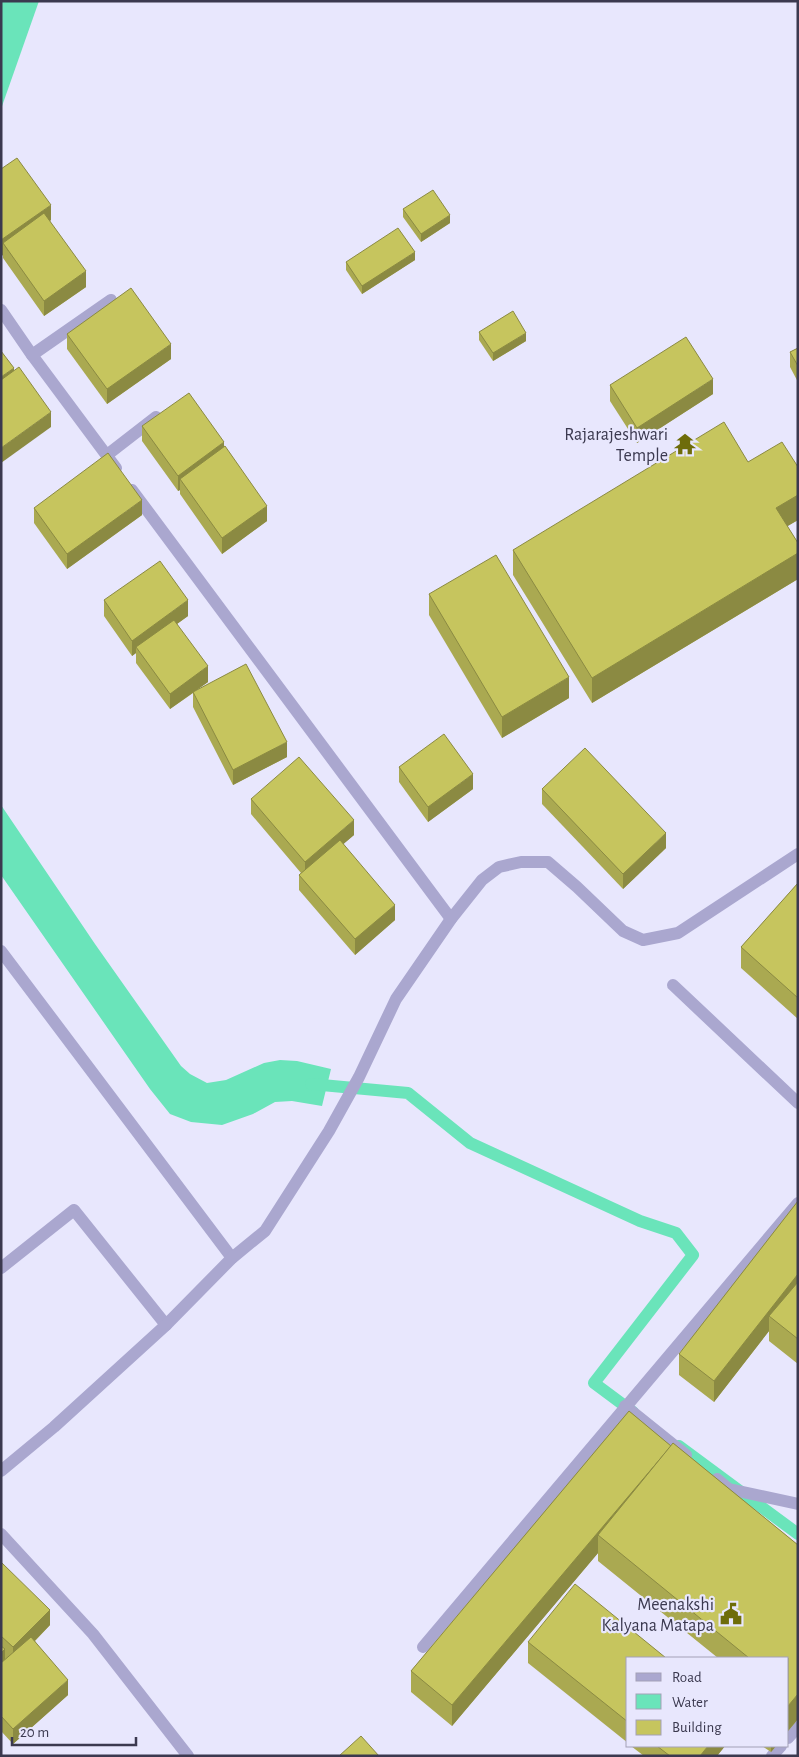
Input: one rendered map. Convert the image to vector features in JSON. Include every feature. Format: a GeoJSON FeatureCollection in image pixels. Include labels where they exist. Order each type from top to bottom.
{"type":"FeatureCollection","features":[{"type":"Feature","properties":{"kind":"street"},"geometry":{"type":"LineString","coordinates":[[32,354],[111,300]]}},
{"type":"Feature","properties":{"kind":"street"},"geometry":{"type":"LineString","coordinates":[[1,310],[106,455],[451,920]]}},
{"type":"Feature","properties":{"kind":"street"},"geometry":{"type":"LineString","coordinates":[[106,455],[168,409]]}},
{"type":"Feature","properties":{"kind":"street"},"geometry":{"type":"LineString","coordinates":[[1,1471],[54,1427],[166,1325],[232,1258],[265,1231],[329,1131],[359,1077],[396,999],[451,920],[482,880],[500,867],[521,862],[548,862],[623,931],[643,940],[678,933],[798,854]]}},
{"type":"Feature","properties":{"kind":"street"},"geometry":{"type":"LineString","coordinates":[[1,951],[232,1258]]}},
{"type":"Feature","properties":{"kind":"street"},"geometry":{"type":"LineString","coordinates":[[673,985],[798,1103]]}},
{"type":"Feature","properties":{"kind":"street"},"geometry":{"type":"LineString","coordinates":[[423,1647],[798,1203]]}},
{"type":"Feature","properties":{"kind":"street"},"geometry":{"type":"LineString","coordinates":[[1,1268],[74,1210],[166,1325]]}},
{"type":"Feature","properties":{"kind":"street"},"geometry":{"type":"LineString","coordinates":[[625,1406],[729,1489],[798,1504]]}},
{"type":"Feature","properties":{"kind":"street"},"geometry":{"type":"LineString","coordinates":[[1,1534],[93,1634],[188,1756]]}},
{"type":"Feature","properties":{"kind":"street"},"geometry":{"type":"LineString","coordinates":[[789,1737],[798,1727]]}},
{"type":"Feature","properties":{"kind":"water"},"geometry":{"type":"Polygon","coordinates":[[[1,1],[39,1],[1,109],[1,1]]]}},
{"type":"Feature","properties":{"kind":"water"},"geometry":{"type":"Polygon","coordinates":[[[1,805],[95,944],[181,1066],[190,1074],[207,1083],[226,1080],[264,1063],[280,1060],[297,1061],[331,1069],[322,1106],[292,1101],[275,1102],[253,1114],[222,1125],[191,1122],[170,1114],[150,1089],[1,875],[1,805]]]}},
{"type":"Feature","properties":{"kind":"building"},"geometry":{"type":"Polygon","coordinates":[[[17,158],[51,205],[1,240],[1,169],[17,158]]]}},
{"type":"Feature","properties":{"kind":"building"},"geometry":{"type":"Polygon","coordinates":[[[433,190],[450,215],[421,234],[403,209],[433,190]]]}},
{"type":"Feature","properties":{"kind":"building"},"geometry":{"type":"Polygon","coordinates":[[[44,213],[86,271],[44,301],[3,243],[44,213]]]}},
{"type":"Feature","properties":{"kind":"building"},"geometry":{"type":"Polygon","coordinates":[[[398,228],[415,252],[362,286],[346,262],[398,228]]]}},
{"type":"Feature","properties":{"kind":"building"},"geometry":{"type":"Polygon","coordinates":[[[131,288],[171,344],[107,389],[67,334],[131,288]]]}},
{"type":"Feature","properties":{"kind":"building"},"geometry":{"type":"Polygon","coordinates":[[[513,311],[526,333],[493,353],[479,332],[513,311]]]}},
{"type":"Feature","properties":{"kind":"building"},"geometry":{"type":"Polygon","coordinates":[[[686,337],[713,379],[637,428],[610,385],[686,337]]]}},
{"type":"Feature","properties":{"kind":"building"},"geometry":{"type":"Polygon","coordinates":[[[798,348],[798,366],[790,352],[798,348]]]}},
{"type":"Feature","properties":{"kind":"building"},"geometry":{"type":"Polygon","coordinates":[[[1,351],[14,368],[1,377],[1,351]]]}},
{"type":"Feature","properties":{"kind":"building"},"geometry":{"type":"Polygon","coordinates":[[[19,367],[51,412],[1,448],[1,380],[19,367]]]}},
{"type":"Feature","properties":{"kind":"building"},"geometry":{"type":"Polygon","coordinates":[[[189,393],[224,442],[178,476],[142,426],[189,393]]]}},
{"type":"Feature","properties":{"kind":"building"},"geometry":{"type":"Polygon","coordinates":[[[724,422],[748,462],[782,442],[798,467],[798,495],[776,508],[798,543],[798,553],[592,678],[513,550],[724,422]]]}},
{"type":"Feature","properties":{"kind":"building"},"geometry":{"type":"Polygon","coordinates":[[[225,446],[267,506],[222,538],[180,479],[225,446]]]}},
{"type":"Feature","properties":{"kind":"building"},"geometry":{"type":"Polygon","coordinates":[[[108,453],[142,500],[67,554],[34,508],[108,453]]]}},
{"type":"Feature","properties":{"kind":"building"},"geometry":{"type":"Polygon","coordinates":[[[496,555],[569,677],[502,717],[429,594],[496,555]]]}},
{"type":"Feature","properties":{"kind":"building"},"geometry":{"type":"Polygon","coordinates":[[[160,561],[188,600],[132,641],[104,600],[160,561]]]}},
{"type":"Feature","properties":{"kind":"building"},"geometry":{"type":"Polygon","coordinates":[[[174,620],[208,666],[170,694],[136,647],[174,620]]]}},
{"type":"Feature","properties":{"kind":"building"},"geometry":{"type":"Polygon","coordinates":[[[246,664],[287,742],[233,770],[193,692],[246,664]]]}},
{"type":"Feature","properties":{"kind":"building"},"geometry":{"type":"Polygon","coordinates":[[[444,734],[473,774],[428,807],[399,767],[444,734]]]}},
{"type":"Feature","properties":{"kind":"building"},"geometry":{"type":"Polygon","coordinates":[[[585,748],[666,833],[623,874],[542,789],[585,748]]]}},
{"type":"Feature","properties":{"kind":"building"},"geometry":{"type":"Polygon","coordinates":[[[299,757],[354,820],[305,862],[251,799],[299,757]]]}},
{"type":"Feature","properties":{"kind":"building"},"geometry":{"type":"Polygon","coordinates":[[[340,840],[395,905],[355,939],[299,875],[340,840]]]}},
{"type":"Feature","properties":{"kind":"building"},"geometry":{"type":"Polygon","coordinates":[[[798,883],[798,998],[741,947],[798,883]]]}},
{"type":"Feature","properties":{"kind":"building"},"geometry":{"type":"Polygon","coordinates":[[[798,1201],[798,1274],[714,1381],[679,1354],[798,1201]]]}},
{"type":"Feature","properties":{"kind":"building"},"geometry":{"type":"Polygon","coordinates":[[[798,1282],[798,1339],[769,1316],[798,1282]]]}},
{"type":"Feature","properties":{"kind":"building"},"geometry":{"type":"Polygon","coordinates":[[[629,1411],[671,1446],[452,1705],[411,1671],[629,1411]]]}},
{"type":"Feature","properties":{"kind":"building","name":"Meenakshi Kalyana Matapa"},"geometry":{"type":"Polygon","coordinates":[[[673,1443],[798,1545],[798,1694],[789,1705],[789,1657],[748,1657],[598,1535],[673,1443]]]}},
{"type":"Feature","properties":{"kind":"building"},"geometry":{"type":"Polygon","coordinates":[[[1,1562],[50,1610],[13,1647],[1,1636],[1,1562]]]}},
{"type":"Feature","properties":{"kind":"building"},"geometry":{"type":"Polygon","coordinates":[[[575,1584],[665,1657],[626,1657],[626,1720],[528,1642],[575,1584]]]}},
{"type":"Feature","properties":{"kind":"building"},"geometry":{"type":"Polygon","coordinates":[[[31,1637],[68,1680],[13,1729],[1,1716],[1,1663],[31,1637]]]}},
{"type":"Feature","properties":{"kind":"building"},"geometry":{"type":"Polygon","coordinates":[[[361,1736],[379,1756],[339,1756],[361,1736]]]}},
{"type":"Feature","properties":{"kind":"building"},"geometry":{"type":"Polygon","coordinates":[[[658,1747],[707,1747],[700,1756],[670,1756],[658,1747]]]}},
{"type":"Feature","properties":{"kind":"waterway"},"geometry":{"type":"LineString","coordinates":[[311,1084],[408,1093],[470,1143],[640,1221],[676,1233],[693,1255],[594,1383],[633,1412]]}},
{"type":"Feature","properties":{"kind":"waterway"},"geometry":{"type":"LineString","coordinates":[[679,1446],[798,1534]]}},
{"type":"Feature","properties":{"kind":"place","name":"Rajarajeshwari Temple"},"geometry":{"type":"Point","coordinates":[685,444]}},
{"type":"Feature","properties":{"kind":"place","name":"Meenakshi Kalyana Matapa"},"geometry":{"type":"Point","coordinates":[731,1614]}}]}
